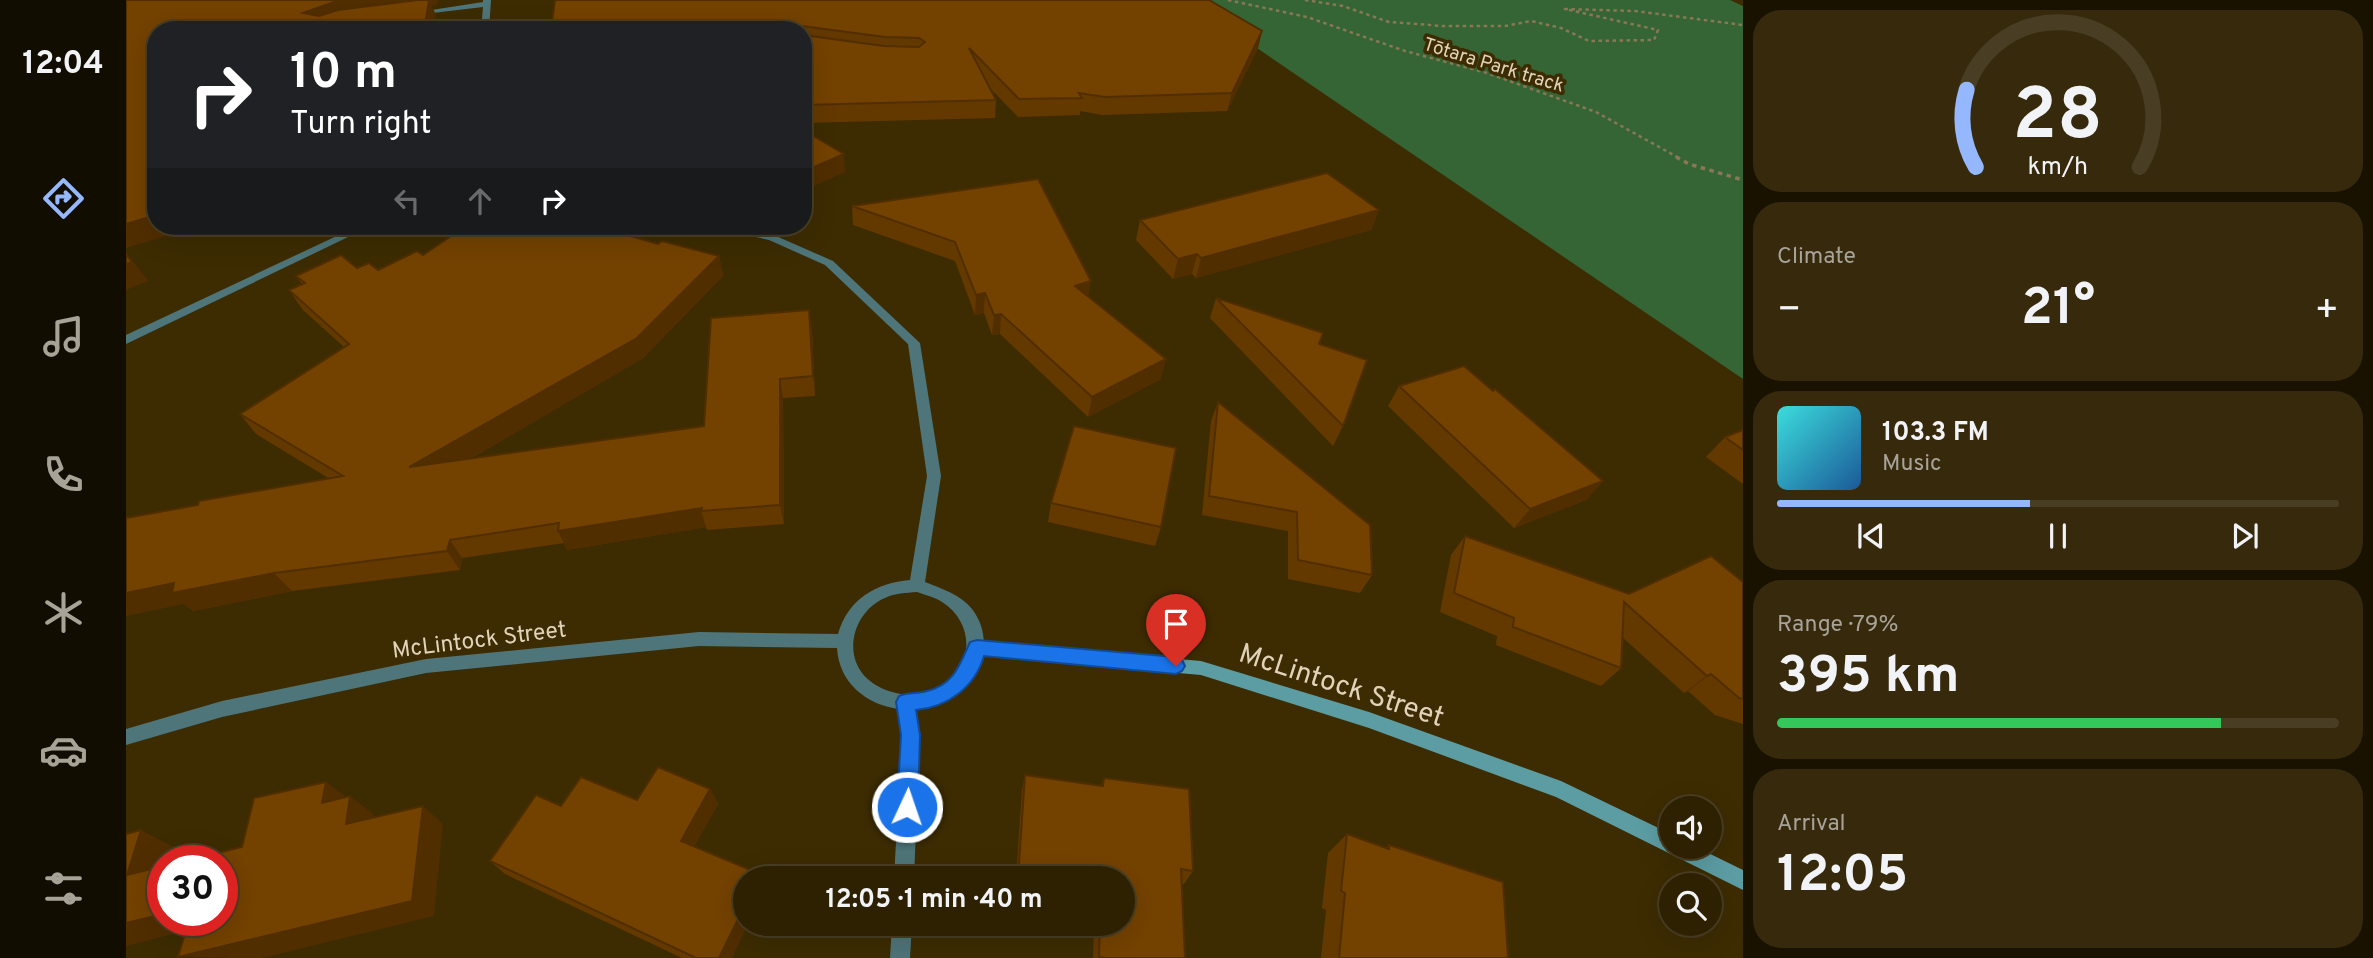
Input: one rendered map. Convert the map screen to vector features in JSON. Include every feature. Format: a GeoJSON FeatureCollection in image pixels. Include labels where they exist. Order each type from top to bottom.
{"type":"FeatureCollection","features":[{"type":"Feature","properties":{"kind":"street"},"geometry":{"type":"LineString","coordinates":[[409,14],[486,2],[485,21]]}},
{"type":"Feature","properties":{"kind":"street"},"geometry":{"type":"LineString","coordinates":[[126,340],[347,235]]}},
{"type":"Feature","properties":{"kind":"street"},"geometry":{"type":"LineString","coordinates":[[763,235],[829,263],[914,344],[934,476],[916,586]]}},
{"type":"Feature","properties":{"kind":"street"},"geometry":{"type":"LineString","coordinates":[[916,586],[936,590],[953,599],[967,612],[975,630],[977,648],[972,665],[962,681],[926,700],[905,702],[885,699],[867,690],[853,676],[845,659],[844,641],[855,615],[876,595],[896,587],[916,586]]}},
{"type":"Feature","properties":{"kind":"street","name":"McLintock Street"},"geometry":{"type":"LineString","coordinates":[[126,737],[222,709],[426,666],[699,639],[844,641]]}},
{"type":"Feature","properties":{"kind":"street","name":"McLintock Street"},"geometry":{"type":"LineString","coordinates":[[977,648],[1200,668],[1369,720],[1562,790],[1659,838]]}},
{"type":"Feature","properties":{"kind":"street"},"geometry":{"type":"LineString","coordinates":[[905,702],[911,735],[905,866]]}},
{"type":"Feature","properties":{"kind":"street"},"geometry":{"type":"LineString","coordinates":[[1700,859],[1743,880]]}},
{"type":"Feature","properties":{"kind":"street"},"geometry":{"type":"LineString","coordinates":[[900,958],[901,936]]}},
{"type":"Feature","properties":{"kind":"path","name":"Tōtara Park track"},"geometry":{"type":"LineString","coordinates":[[1228,0],[1307,17],[1405,51],[1487,73],[1596,111],[1689,164],[1743,180]]}},
{"type":"Feature","properties":{"kind":"path","name":"Tōtara Park track"},"geometry":{"type":"LineString","coordinates":[[1305,0],[1343,6],[1390,22],[1443,26],[1505,26],[1531,21],[1560,28],[1589,41],[1654,40],[1658,30],[1564,9],[1635,11],[1743,25]]}},
{"type":"Feature","properties":{"kind":"green space"},"geometry":{"type":"Polygon","coordinates":[[[1081,0],[1730,0],[1743,6],[1743,379],[1232,31],[1081,0]]]}},
{"type":"Feature","properties":{"kind":"building"},"geometry":{"type":"Polygon","coordinates":[[[126,0],[341,0],[303,13],[319,16],[338,10],[429,0],[426,19],[422,21],[147,21],[147,218],[126,224],[126,0]]]}},
{"type":"Feature","properties":{"kind":"building"},"geometry":{"type":"Polygon","coordinates":[[[555,0],[1209,0],[1262,31],[1232,93],[1105,97],[1079,93],[1082,98],[1019,99],[969,48],[996,100],[812,105],[812,36],[884,46],[919,47],[925,42],[919,38],[885,37],[812,27],[812,21],[552,21],[555,0]]]}},
{"type":"Feature","properties":{"kind":"building"},"geometry":{"type":"Polygon","coordinates":[[[812,135],[844,154],[812,168],[812,135]]]}},
{"type":"Feature","properties":{"kind":"building"},"geometry":{"type":"Polygon","coordinates":[[[1327,173],[1379,210],[1201,258],[1197,254],[1178,259],[1140,220],[1327,173]]]}},
{"type":"Feature","properties":{"kind":"building"},"geometry":{"type":"Polygon","coordinates":[[[1038,179],[1091,281],[1075,286],[1166,359],[1092,397],[1001,314],[994,315],[985,293],[976,295],[955,242],[852,206],[1038,179]]]}},
{"type":"Feature","properties":{"kind":"building"},"geometry":{"type":"Polygon","coordinates":[[[453,235],[626,235],[719,256],[637,338],[409,467],[704,426],[711,318],[809,310],[813,376],[780,379],[780,505],[701,511],[702,508],[558,531],[559,523],[450,540],[447,551],[274,573],[172,593],[174,583],[126,593],[126,518],[198,505],[199,501],[343,476],[240,414],[349,344],[289,290],[305,283],[296,276],[341,255],[357,268],[369,263],[378,270],[417,251],[423,255],[453,235]]]}},
{"type":"Feature","properties":{"kind":"building"},"geometry":{"type":"Polygon","coordinates":[[[1216,298],[1323,333],[1319,344],[1367,360],[1343,426],[1216,298]]]}},
{"type":"Feature","properties":{"kind":"building"},"geometry":{"type":"Polygon","coordinates":[[[1464,366],[1603,481],[1530,509],[1399,386],[1464,366]]]}},
{"type":"Feature","properties":{"kind":"building"},"geometry":{"type":"Polygon","coordinates":[[[1218,402],[1370,525],[1372,575],[1298,560],[1297,512],[1209,496],[1218,402]]]}},
{"type":"Feature","properties":{"kind":"building"},"geometry":{"type":"Polygon","coordinates":[[[1074,426],[1176,448],[1161,527],[1051,503],[1074,426]]]}},
{"type":"Feature","properties":{"kind":"building"},"geometry":{"type":"Polygon","coordinates":[[[1743,430],[1743,450],[1725,437],[1743,430]]]}},
{"type":"Feature","properties":{"kind":"building"},"geometry":{"type":"Polygon","coordinates":[[[1465,536],[1629,594],[1711,556],[1743,582],[1743,699],[1711,674],[1707,676],[1624,602],[1621,668],[1513,627],[1514,618],[1454,593],[1465,536]]]}},
{"type":"Feature","properties":{"kind":"building"},"geometry":{"type":"Polygon","coordinates":[[[658,767],[710,789],[681,841],[741,866],[733,866],[733,929],[719,958],[696,958],[490,861],[536,795],[561,806],[581,777],[637,800],[658,767]]]}},
{"type":"Feature","properties":{"kind":"building"},"geometry":{"type":"Polygon","coordinates":[[[1025,775],[1103,786],[1104,778],[1189,789],[1193,871],[1181,869],[1185,958],[1099,957],[1100,936],[1135,936],[1135,866],[1019,866],[1025,775]]]}},
{"type":"Feature","properties":{"kind":"building"},"geometry":{"type":"Polygon","coordinates":[[[326,782],[322,803],[350,796],[346,824],[423,806],[412,901],[178,957],[184,936],[238,936],[238,848],[242,847],[254,798],[326,782]]]}},
{"type":"Feature","properties":{"kind":"building"},"geometry":{"type":"Polygon","coordinates":[[[141,830],[127,875],[147,870],[147,918],[126,923],[126,834],[141,830]]]}},
{"type":"Feature","properties":{"kind":"building"},"geometry":{"type":"Polygon","coordinates":[[[1347,834],[1503,882],[1508,958],[1339,958],[1345,893],[1341,891],[1347,834]]]}},
{"type":"Feature","properties":{"kind":"route"},"geometry":{"type":"LineString","coordinates":[[907,807],[911,735],[905,702],[926,700],[945,693],[962,681],[972,665],[977,648],[1176,666]]}}]}
